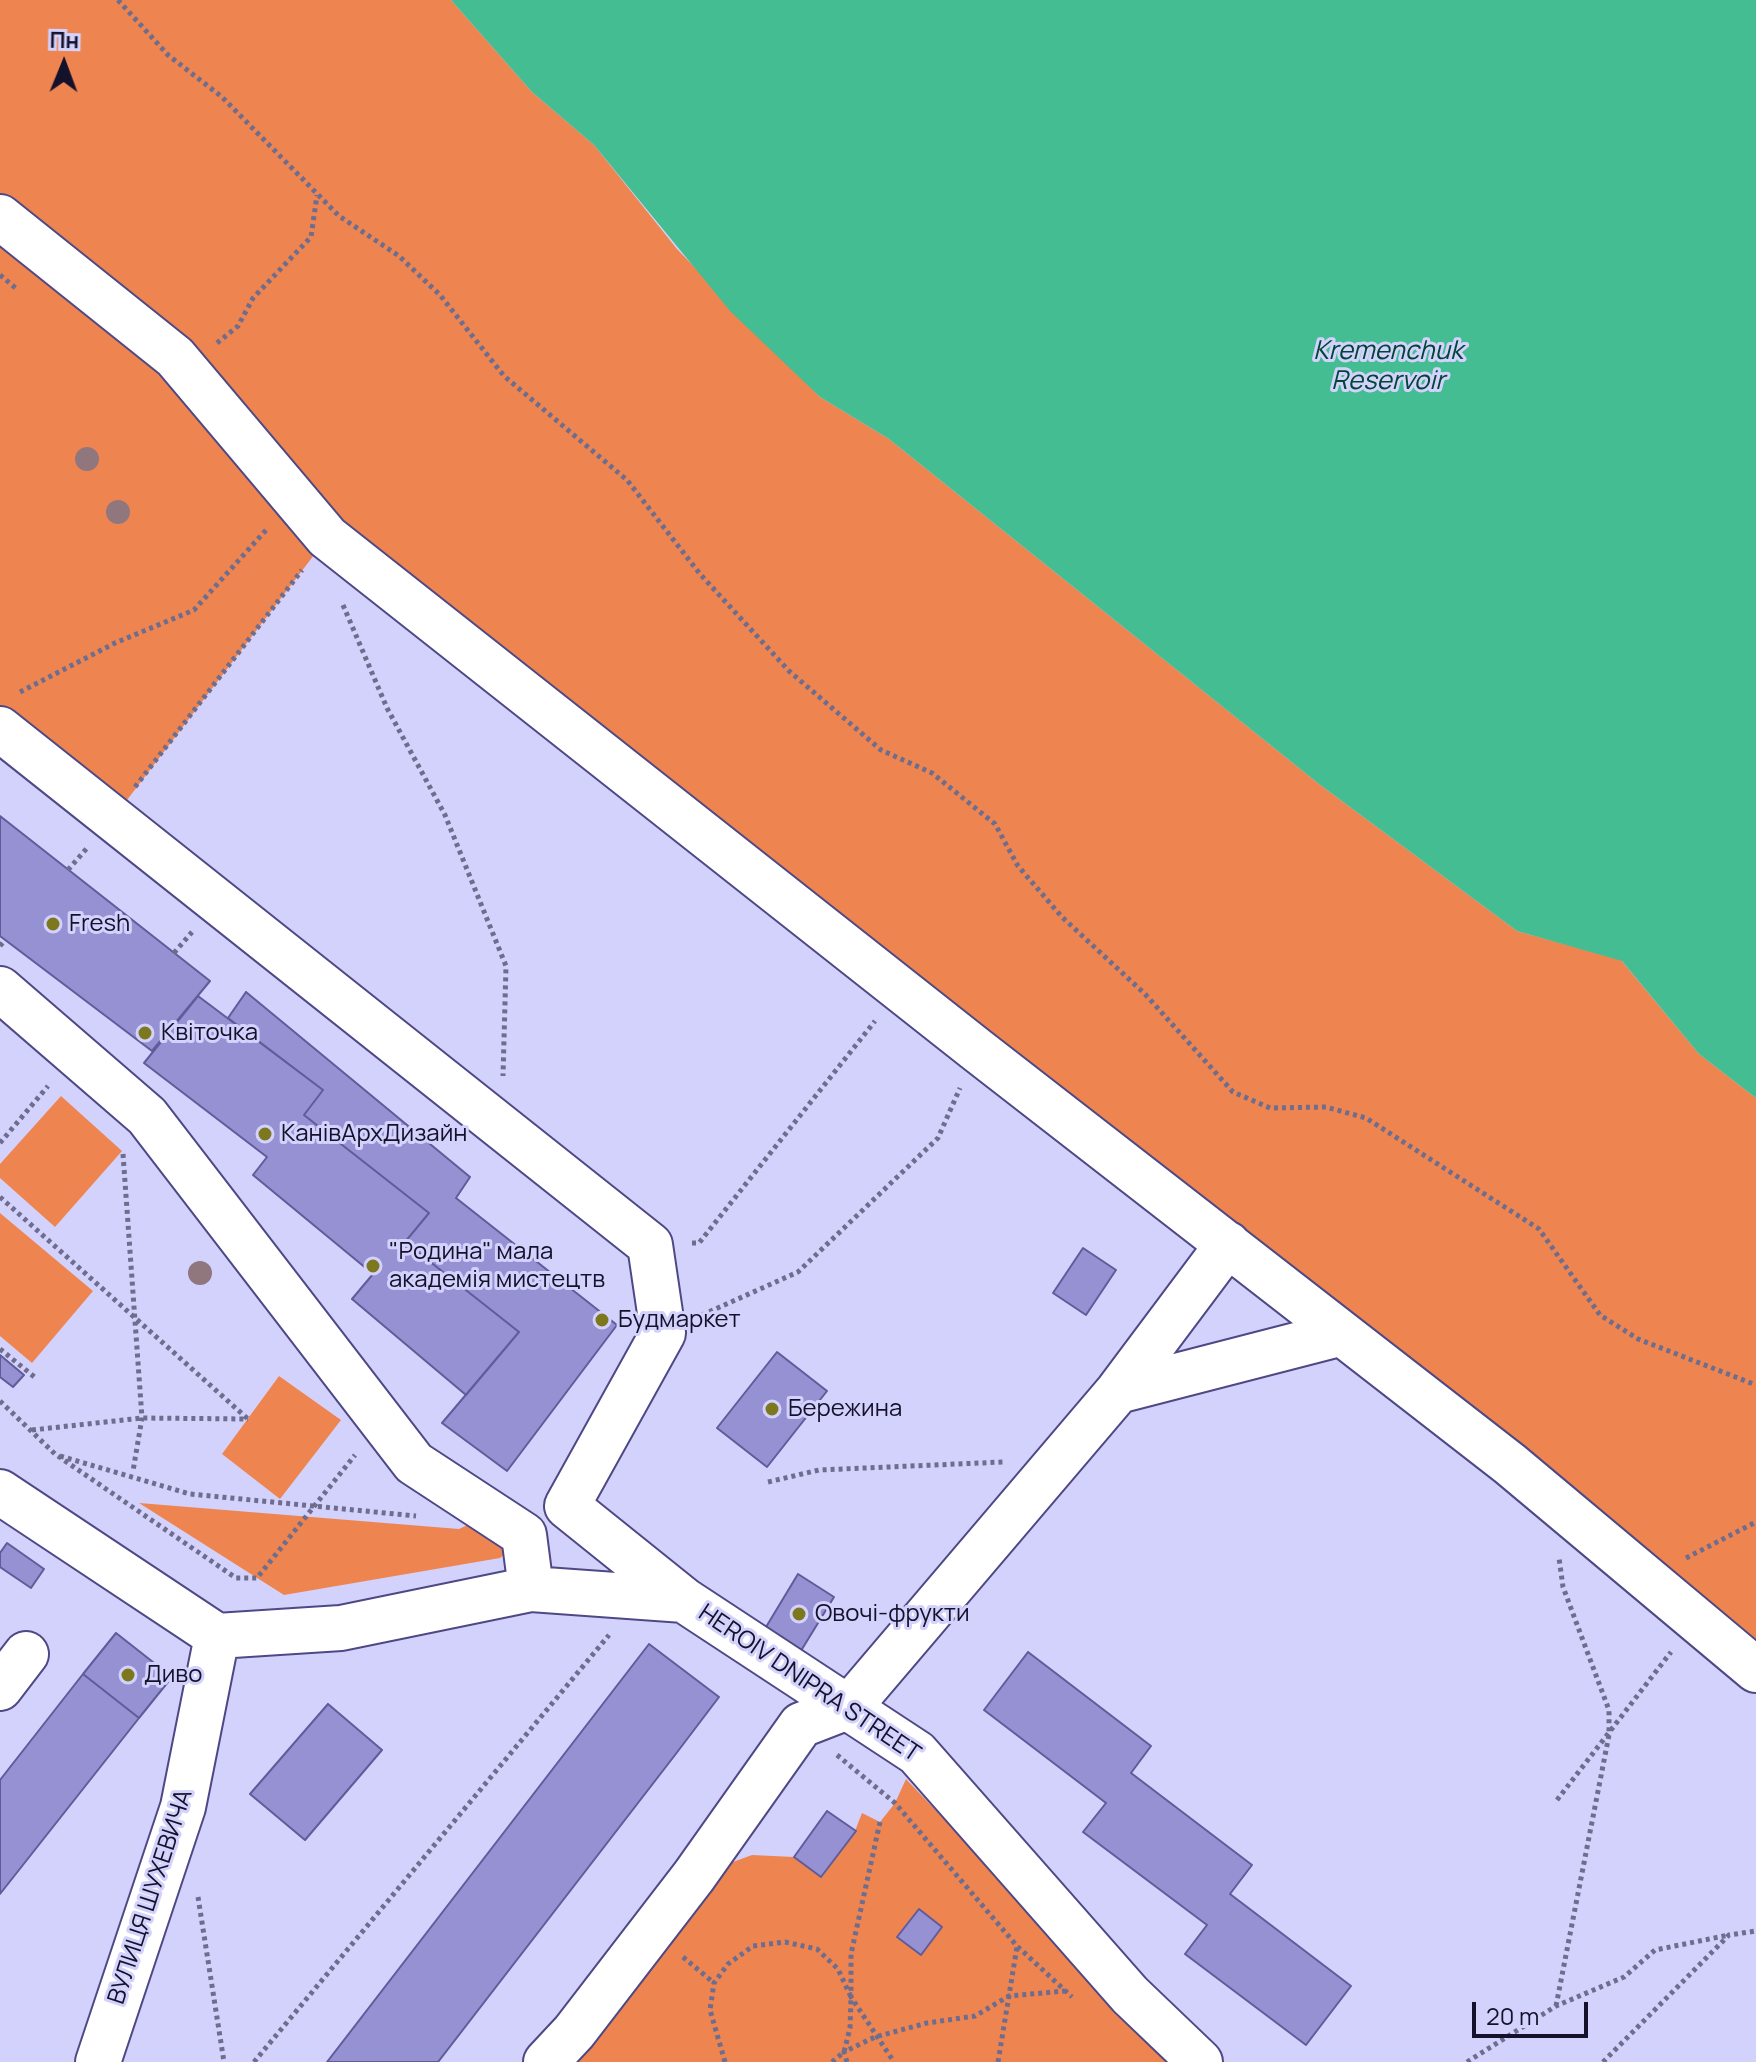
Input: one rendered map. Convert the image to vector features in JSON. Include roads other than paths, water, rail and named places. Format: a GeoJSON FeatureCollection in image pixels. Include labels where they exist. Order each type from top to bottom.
{"type":"FeatureCollection","features":[{"type":"Feature","properties":{"kind":"street"},"geometry":{"type":"LineString","coordinates":[[0,217],[175,357],[327,537],[1550,1498],[1756,1670]]}},
{"type":"Feature","properties":{"kind":"street"},"geometry":{"type":"LineString","coordinates":[[0,729],[650,1245],[663,1333],[567,1506],[684,1600]]}},
{"type":"Feature","properties":{"kind":"street"},"geometry":{"type":"LineString","coordinates":[[0,989],[147,1116],[414,1463],[524,1535],[531,1589]]}},
{"type":"Feature","properties":{"kind":"street"},"geometry":{"type":"LineString","coordinates":[[546,2062],[574,2032],[694,1876],[801,1725],[850,1706],[1118,1391],[1228,1244]]}},
{"type":"Feature","properties":{"kind":"street"},"geometry":{"type":"LineString","coordinates":[[1118,1391],[1339,1334]]}},
{"type":"Feature","properties":{"kind":"street"},"geometry":{"type":"LineString","coordinates":[[0,1492],[217,1636]]}},
{"type":"Feature","properties":{"kind":"street","name":"HEROIV DNIPRA STREET"},"geometry":{"type":"LineString","coordinates":[[217,1636],[341,1628],[531,1589],[684,1600],[850,1706],[917,1753],[1130,1995],[1200,2062]]}},
{"type":"Feature","properties":{"kind":"street","name":"ВУЛИЦЯ ШУХЕВИЧА"},"geometry":{"type":"LineString","coordinates":[[98,2062],[183,1807],[217,1636]]}},
{"type":"Feature","properties":{"kind":"water","name":"Kremenchuk Reservoir"},"geometry":{"type":"Polygon","coordinates":[[[451,0],[1756,0],[1756,1098],[1699,1054],[1622,961],[1517,931],[1319,784],[889,439],[820,397],[730,311],[594,145],[532,92],[451,0]]]}},
{"type":"Feature","properties":{"kind":"place","name":"Fresh"},"geometry":{"type":"Point","coordinates":[53,924]}},
{"type":"Feature","properties":{"kind":"place","name":"Квіточка"},"geometry":{"type":"Point","coordinates":[145,1033]}},
{"type":"Feature","properties":{"kind":"place","name":"КанівАрхДизайн"},"geometry":{"type":"Point","coordinates":[265,1134]}},
{"type":"Feature","properties":{"kind":"place","name":"\"Родина\" мала академія мистецтв"},"geometry":{"type":"Point","coordinates":[373,1266]}},
{"type":"Feature","properties":{"kind":"place","name":"Будмаркет"},"geometry":{"type":"Point","coordinates":[602,1320]}},
{"type":"Feature","properties":{"kind":"place","name":"Бережина"},"geometry":{"type":"Point","coordinates":[772,1409]}},
{"type":"Feature","properties":{"kind":"place","name":"Овочі-фрукти"},"geometry":{"type":"Point","coordinates":[799,1614]}},
{"type":"Feature","properties":{"kind":"place","name":"Диво"},"geometry":{"type":"Point","coordinates":[128,1675]}}]}
